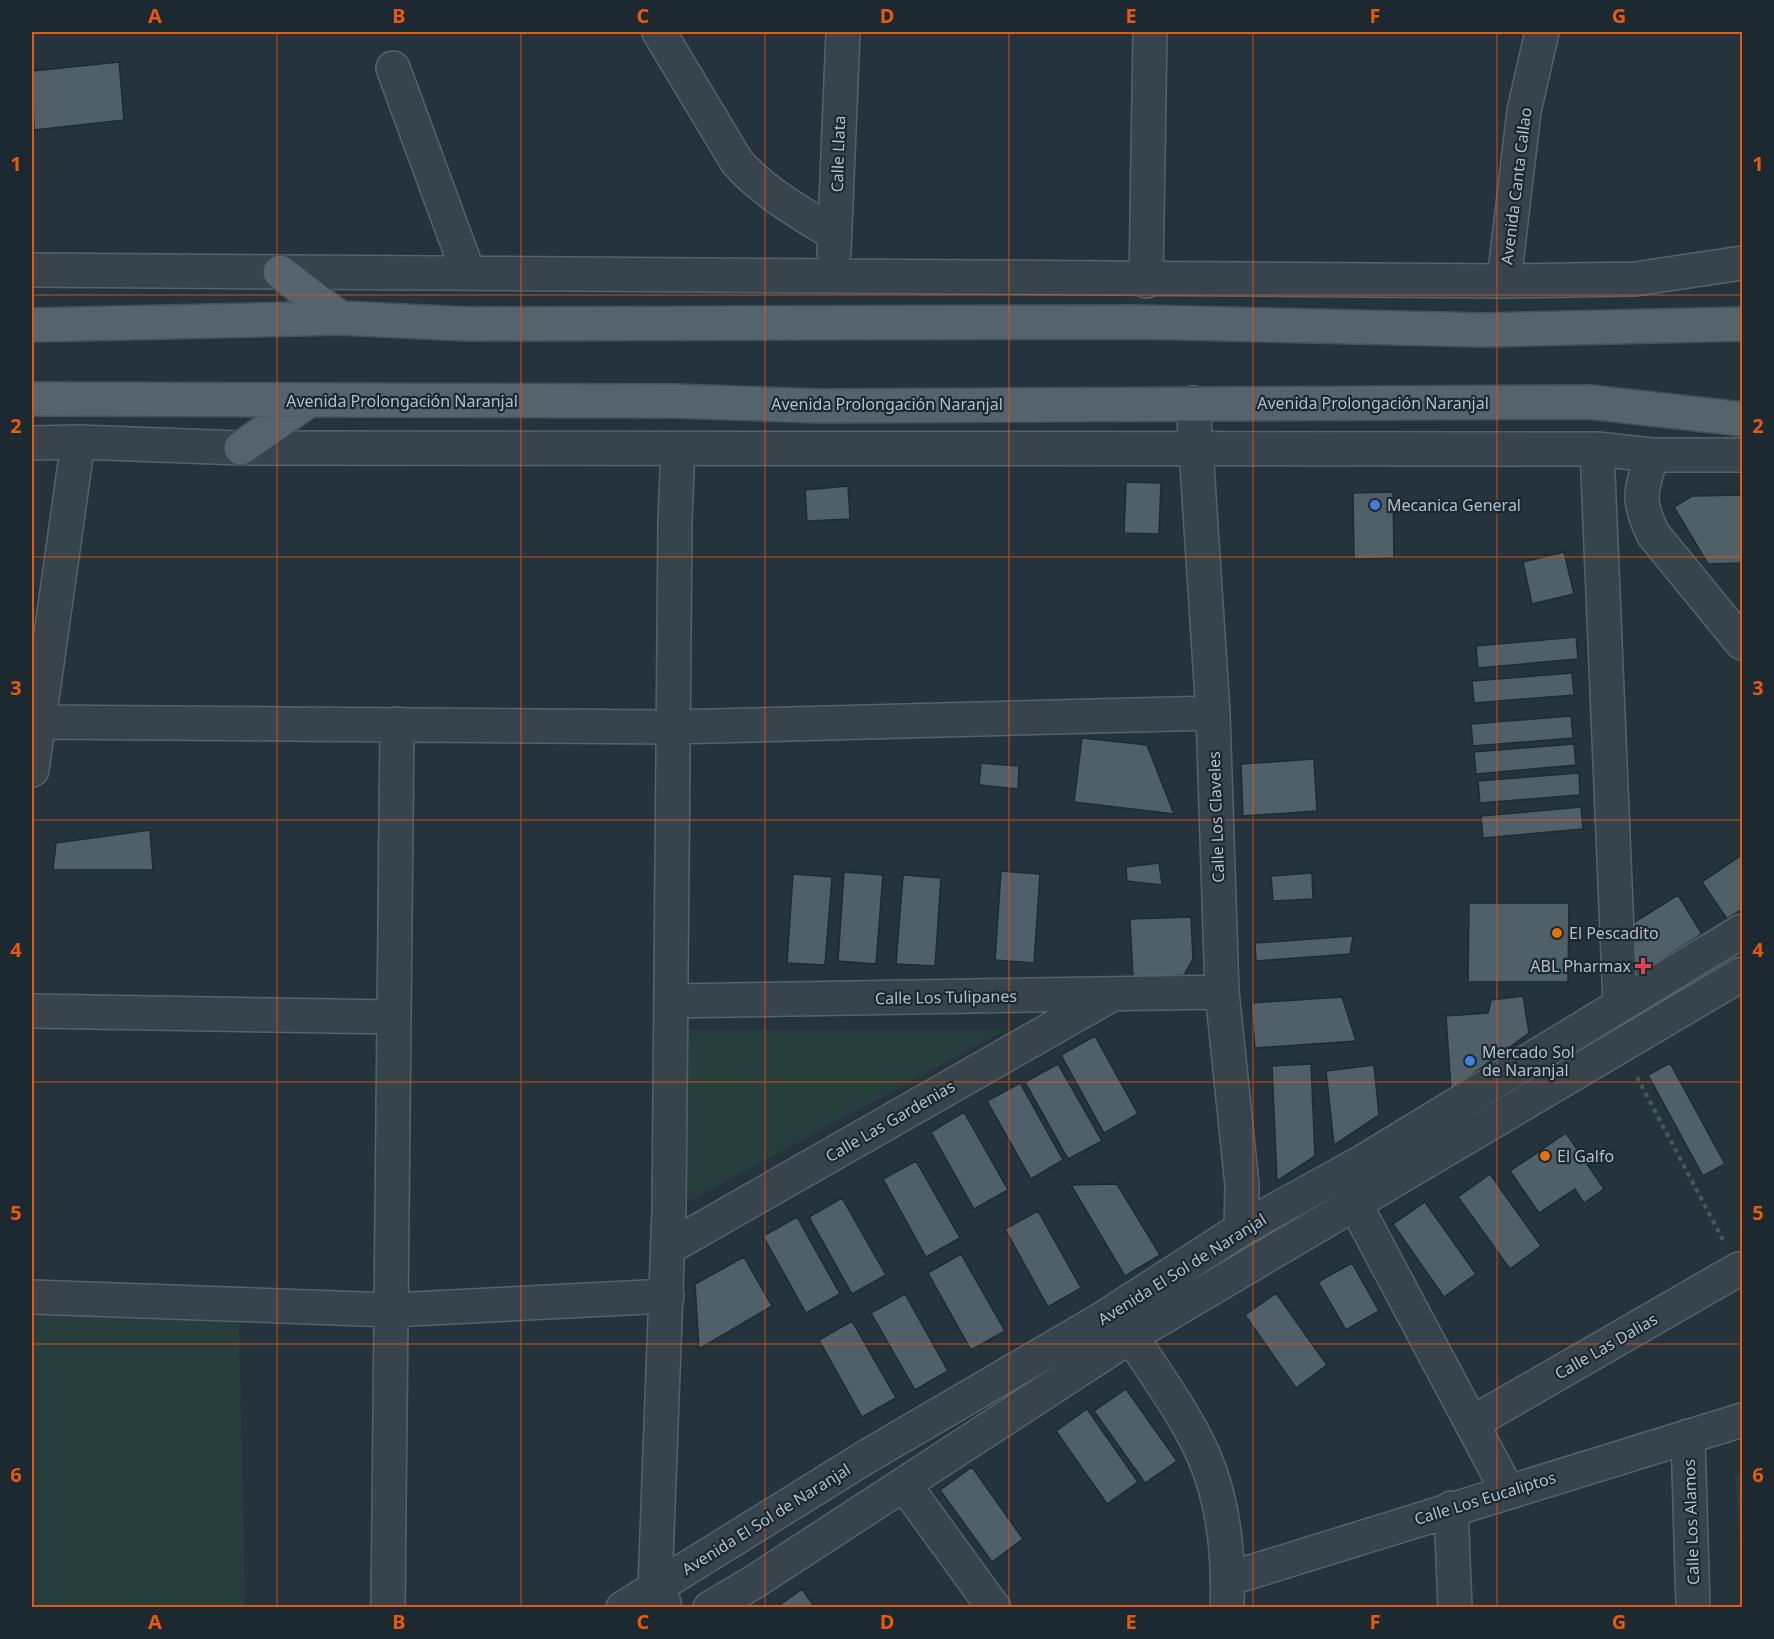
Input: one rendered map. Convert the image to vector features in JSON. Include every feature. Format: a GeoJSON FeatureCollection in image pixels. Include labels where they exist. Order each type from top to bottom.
{"type":"FeatureCollection","features":[{"type":"Feature","properties":{"kind":"main road"},"geometry":{"type":"LineString","coordinates":[[280,272],[340,318]]}},
{"type":"Feature","properties":{"kind":"main road"},"geometry":{"type":"LineString","coordinates":[[32,326],[340,318],[468,324],[1138,322],[1484,330],[1743,324]]}},
{"type":"Feature","properties":{"kind":"main road","name":"Avenida Prolongación Naranjal"},"geometry":{"type":"LineString","coordinates":[[32,399],[675,401],[821,406],[1589,402],[1743,419]]}},
{"type":"Feature","properties":{"kind":"main road"},"geometry":{"type":"LineString","coordinates":[[241,448],[308,401]]}},
{"type":"Feature","properties":{"kind":"street"},"geometry":{"type":"LineString","coordinates":[[659,32],[744,170],[767,191],[834,234]]}},
{"type":"Feature","properties":{"kind":"street","name":"Calle Llata"},"geometry":{"type":"LineString","coordinates":[[833,277],[843,32]]}},
{"type":"Feature","properties":{"kind":"street"},"geometry":{"type":"LineString","coordinates":[[1146,281],[1150,32]]}},
{"type":"Feature","properties":{"kind":"street","name":"Avenida Canta Callao"},"geometry":{"type":"LineString","coordinates":[[1542,32],[1524,111],[1504,281],[1635,279],[1743,263]]}},
{"type":"Feature","properties":{"kind":"street"},"geometry":{"type":"LineString","coordinates":[[393,68],[468,272]]}},
{"type":"Feature","properties":{"kind":"street"},"geometry":{"type":"LineString","coordinates":[[32,270],[468,272],[1146,281],[1504,281]]}},
{"type":"Feature","properties":{"kind":"street","name":"Calle Los Claveles"},"geometry":{"type":"LineString","coordinates":[[1193,403],[1213,713],[1222,992],[1242,1185],[1241,1229]]}},
{"type":"Feature","properties":{"kind":"street"},"geometry":{"type":"LineString","coordinates":[[32,770],[78,442]]}},
{"type":"Feature","properties":{"kind":"street"},"geometry":{"type":"LineString","coordinates":[[32,443],[78,442],[241,448],[1597,449],[1652,455],[1743,454]]}},
{"type":"Feature","properties":{"kind":"street"},"geometry":{"type":"LineString","coordinates":[[661,1598],[668,1248],[678,449]]}},
{"type":"Feature","properties":{"kind":"street"},"geometry":{"type":"LineString","coordinates":[[1597,449],[1620,1004]]}},
{"type":"Feature","properties":{"kind":"street"},"geometry":{"type":"LineString","coordinates":[[1652,455],[1640,493],[1643,513],[1653,534],[1743,643]]}},
{"type":"Feature","properties":{"kind":"street"},"geometry":{"type":"LineString","coordinates":[[39,722],[673,727],[1213,713]]}},
{"type":"Feature","properties":{"kind":"street"},"geometry":{"type":"LineString","coordinates":[[388,1608],[397,724]]}},
{"type":"Feature","properties":{"kind":"street","name":"Avenida El Sol de Naranjal"},"geometry":{"type":"LineString","coordinates":[[622,1608],[661,1598],[866,1457],[1102,1319],[1241,1229],[1364,1161],[1743,931]]}},
{"type":"Feature","properties":{"kind":"street","name":"Avenida El Sol de Naranjal"},"geometry":{"type":"LineString","coordinates":[[710,1608],[904,1485],[1131,1336],[1354,1202],[1743,974]]}},
{"type":"Feature","properties":{"kind":"street","name":"Calle Los Tulipanes"},"geometry":{"type":"LineString","coordinates":[[670,1001],[1222,992]]}},
{"type":"Feature","properties":{"kind":"street","name":"Calle Las Gardenias"},"geometry":{"type":"LineString","coordinates":[[668,1248],[1112,994]]}},
{"type":"Feature","properties":{"kind":"street"},"geometry":{"type":"LineString","coordinates":[[32,1011],[394,1017]]}},
{"type":"Feature","properties":{"kind":"street"},"geometry":{"type":"LineString","coordinates":[[1354,1202],[1508,1490]]}},
{"type":"Feature","properties":{"kind":"street","name":"Calle Las Dalias"},"geometry":{"type":"LineString","coordinates":[[1472,1423],[1739,1269]]}},
{"type":"Feature","properties":{"kind":"street"},"geometry":{"type":"LineString","coordinates":[[32,1297],[391,1310],[667,1296]]}},
{"type":"Feature","properties":{"kind":"street"},"geometry":{"type":"LineString","coordinates":[[1131,1336],[1203,1454],[1219,1499],[1228,1593]]}},
{"type":"Feature","properties":{"kind":"street","name":"Calle Los Eucaliptos"},"geometry":{"type":"LineString","coordinates":[[1228,1593],[1451,1508],[1743,1420]]}},
{"type":"Feature","properties":{"kind":"street","name":"Calle Los Alamos"},"geometry":{"type":"LineString","coordinates":[[1688,1437],[1693,1608]]}},
{"type":"Feature","properties":{"kind":"street"},"geometry":{"type":"LineString","coordinates":[[904,1485],[994,1608]]}},
{"type":"Feature","properties":{"kind":"street"},"geometry":{"type":"LineString","coordinates":[[1451,1508],[1455,1608]]}},
{"type":"Feature","properties":{"kind":"path"},"geometry":{"type":"LineString","coordinates":[[1621,1047],[1739,1269]]}},
{"type":"Feature","properties":{"kind":"green space"},"geometry":{"type":"Polygon","coordinates":[[[685,1030],[1006,1030],[684,1204],[685,1030]]]}},
{"type":"Feature","properties":{"kind":"green space"},"geometry":{"type":"Polygon","coordinates":[[[32,1314],[239,1320],[245,1607],[32,1608],[32,1314]]]}},
{"type":"Feature","properties":{"kind":"green space"},"geometry":{"type":"Polygon","coordinates":[[[1742,1474],[1742,1566],[1735,1475],[1742,1474]]]}},
{"type":"Feature","properties":{"kind":"building"},"geometry":{"type":"Polygon","coordinates":[[[119,62],[124,120],[34,130],[32,71],[119,62]]]}},
{"type":"Feature","properties":{"kind":"building"},"geometry":{"type":"Polygon","coordinates":[[[1126,482],[1161,483],[1159,534],[1124,533],[1126,482]]]}},
{"type":"Feature","properties":{"kind":"building"},"geometry":{"type":"Polygon","coordinates":[[[848,486],[850,519],[807,521],[805,490],[848,486]]]}},
{"type":"Feature","properties":{"kind":"building"},"geometry":{"type":"Polygon","coordinates":[[[1393,492],[1394,558],[1354,559],[1353,493],[1393,492]]]}},
{"type":"Feature","properties":{"kind":"building"},"geometry":{"type":"Polygon","coordinates":[[[1742,495],[1742,563],[1708,564],[1674,507],[1692,496],[1742,495]]]}},
{"type":"Feature","properties":{"kind":"building"},"geometry":{"type":"Polygon","coordinates":[[[1564,552],[1574,594],[1532,604],[1523,562],[1564,552]]]}},
{"type":"Feature","properties":{"kind":"building"},"geometry":{"type":"Polygon","coordinates":[[[1576,637],[1578,659],[1478,668],[1476,646],[1576,637]]]}},
{"type":"Feature","properties":{"kind":"building"},"geometry":{"type":"Polygon","coordinates":[[[1572,673],[1574,695],[1474,703],[1472,681],[1572,673]]]}},
{"type":"Feature","properties":{"kind":"building"},"geometry":{"type":"Polygon","coordinates":[[[1571,716],[1573,738],[1473,746],[1471,724],[1571,716]]]}},
{"type":"Feature","properties":{"kind":"building"},"geometry":{"type":"Polygon","coordinates":[[[1082,738],[1147,745],[1174,814],[1074,802],[1082,738]]]}},
{"type":"Feature","properties":{"kind":"building"},"geometry":{"type":"Polygon","coordinates":[[[1574,744],[1576,765],[1476,774],[1474,752],[1574,744]]]}},
{"type":"Feature","properties":{"kind":"building"},"geometry":{"type":"Polygon","coordinates":[[[1314,759],[1317,811],[1243,816],[1241,764],[1314,759]]]}},
{"type":"Feature","properties":{"kind":"building"},"geometry":{"type":"Polygon","coordinates":[[[981,763],[1019,766],[1018,789],[979,785],[981,763]]]}},
{"type":"Feature","properties":{"kind":"building"},"geometry":{"type":"Polygon","coordinates":[[[1579,773],[1580,795],[1480,803],[1478,781],[1579,773]]]}},
{"type":"Feature","properties":{"kind":"building"},"geometry":{"type":"Polygon","coordinates":[[[1581,807],[1583,829],[1483,838],[1481,816],[1581,807]]]}},
{"type":"Feature","properties":{"kind":"building"},"geometry":{"type":"Polygon","coordinates":[[[150,830],[153,870],[53,870],[56,843],[150,830]]]}},
{"type":"Feature","properties":{"kind":"building"},"geometry":{"type":"Polygon","coordinates":[[[1742,855],[1742,909],[1727,919],[1702,882],[1742,855]]]}},
{"type":"Feature","properties":{"kind":"building"},"geometry":{"type":"Polygon","coordinates":[[[1159,863],[1162,885],[1127,881],[1126,867],[1159,863]]]}},
{"type":"Feature","properties":{"kind":"building"},"geometry":{"type":"Polygon","coordinates":[[[1001,871],[1040,874],[1034,963],[995,960],[1001,871]]]}},
{"type":"Feature","properties":{"kind":"building"},"geometry":{"type":"Polygon","coordinates":[[[844,872],[883,875],[876,964],[838,961],[844,872]]]}},
{"type":"Feature","properties":{"kind":"building"},"geometry":{"type":"Polygon","coordinates":[[[1312,873],[1313,899],[1273,901],[1271,876],[1312,873]]]}},
{"type":"Feature","properties":{"kind":"building"},"geometry":{"type":"Polygon","coordinates":[[[793,874],[832,877],[825,965],[787,963],[793,874]]]}},
{"type":"Feature","properties":{"kind":"building"},"geometry":{"type":"Polygon","coordinates":[[[903,875],[941,878],[935,966],[896,964],[903,875]]]}},
{"type":"Feature","properties":{"kind":"building"},"geometry":{"type":"Polygon","coordinates":[[[1678,895],[1702,934],[1638,975],[1625,928],[1678,895]]]}},
{"type":"Feature","properties":{"kind":"building"},"geometry":{"type":"Polygon","coordinates":[[[1469,903],[1569,903],[1568,982],[1468,982],[1469,903]]]}},
{"type":"Feature","properties":{"kind":"building"},"geometry":{"type":"Polygon","coordinates":[[[1191,917],[1193,959],[1184,975],[1133,978],[1130,919],[1191,917]]]}},
{"type":"Feature","properties":{"kind":"building"},"geometry":{"type":"Polygon","coordinates":[[[1353,936],[1350,954],[1256,961],[1255,943],[1353,936]]]}},
{"type":"Feature","properties":{"kind":"building","name":"Mercado Sol de Naranjal"},"geometry":{"type":"Polygon","coordinates":[[[1523,996],[1529,1033],[1451,1090],[1446,1016],[1488,1013],[1491,1000],[1523,996]]]}},
{"type":"Feature","properties":{"kind":"building"},"geometry":{"type":"Polygon","coordinates":[[[1342,997],[1356,1041],[1255,1048],[1251,1003],[1342,997]]]}},
{"type":"Feature","properties":{"kind":"building"},"geometry":{"type":"Polygon","coordinates":[[[1095,1036],[1138,1114],[1104,1133],[1061,1055],[1095,1036]]]}},
{"type":"Feature","properties":{"kind":"building"},"geometry":{"type":"Polygon","coordinates":[[[1670,1063],[1725,1164],[1703,1176],[1648,1075],[1670,1063]]]}},
{"type":"Feature","properties":{"kind":"building"},"geometry":{"type":"Polygon","coordinates":[[[1058,1064],[1102,1141],[1068,1159],[1025,1082],[1058,1064]]]}},
{"type":"Feature","properties":{"kind":"building"},"geometry":{"type":"Polygon","coordinates":[[[1311,1064],[1315,1156],[1277,1181],[1272,1066],[1311,1064]]]}},
{"type":"Feature","properties":{"kind":"building"},"geometry":{"type":"Polygon","coordinates":[[[1374,1065],[1379,1115],[1334,1145],[1326,1071],[1374,1065]]]}},
{"type":"Feature","properties":{"kind":"building"},"geometry":{"type":"Polygon","coordinates":[[[1020,1083],[1063,1160],[1031,1179],[987,1101],[1020,1083]]]}},
{"type":"Feature","properties":{"kind":"building"},"geometry":{"type":"Polygon","coordinates":[[[964,1112],[1008,1190],[974,1209],[931,1132],[964,1112]]]}},
{"type":"Feature","properties":{"kind":"building"},"geometry":{"type":"Polygon","coordinates":[[[1566,1133],[1604,1189],[1584,1203],[1575,1189],[1539,1213],[1510,1171],[1566,1133]]]}},
{"type":"Feature","properties":{"kind":"building"},"geometry":{"type":"Polygon","coordinates":[[[916,1161],[960,1238],[926,1257],[883,1179],[916,1161]]]}},
{"type":"Feature","properties":{"kind":"building"},"geometry":{"type":"Polygon","coordinates":[[[1490,1174],[1541,1246],[1510,1269],[1458,1197],[1490,1174]]]}},
{"type":"Feature","properties":{"kind":"building"},"geometry":{"type":"Polygon","coordinates":[[[1117,1184],[1160,1255],[1125,1276],[1071,1185],[1117,1184]]]}},
{"type":"Feature","properties":{"kind":"building"},"geometry":{"type":"Polygon","coordinates":[[[842,1198],[886,1275],[852,1294],[809,1217],[842,1198]]]}},
{"type":"Feature","properties":{"kind":"building"},"geometry":{"type":"Polygon","coordinates":[[[1425,1202],[1476,1274],[1444,1297],[1393,1224],[1425,1202]]]}},
{"type":"Feature","properties":{"kind":"building"},"geometry":{"type":"Polygon","coordinates":[[[1038,1211],[1081,1288],[1048,1307],[1005,1229],[1038,1211]]]}},
{"type":"Feature","properties":{"kind":"building"},"geometry":{"type":"Polygon","coordinates":[[[797,1217],[840,1294],[806,1313],[763,1236],[797,1217]]]}},
{"type":"Feature","properties":{"kind":"building"},"geometry":{"type":"Polygon","coordinates":[[[961,1254],[1005,1331],[971,1350],[928,1273],[961,1254]]]}},
{"type":"Feature","properties":{"kind":"building"},"geometry":{"type":"Polygon","coordinates":[[[744,1257],[772,1306],[699,1349],[695,1284],[744,1257]]]}},
{"type":"Feature","properties":{"kind":"building"},"geometry":{"type":"Polygon","coordinates":[[[1352,1263],[1379,1311],[1346,1330],[1318,1282],[1352,1263]]]}},
{"type":"Feature","properties":{"kind":"building"},"geometry":{"type":"Polygon","coordinates":[[[1276,1293],[1327,1365],[1296,1388],[1245,1315],[1276,1293]]]}},
{"type":"Feature","properties":{"kind":"building"},"geometry":{"type":"Polygon","coordinates":[[[905,1294],[948,1371],[915,1390],[871,1313],[905,1294]]]}},
{"type":"Feature","properties":{"kind":"building"},"geometry":{"type":"Polygon","coordinates":[[[852,1321],[896,1398],[862,1417],[819,1340],[852,1321]]]}},
{"type":"Feature","properties":{"kind":"building"},"geometry":{"type":"Polygon","coordinates":[[[1126,1389],[1177,1461],[1145,1483],[1094,1411],[1126,1389]]]}},
{"type":"Feature","properties":{"kind":"building"},"geometry":{"type":"Polygon","coordinates":[[[1087,1409],[1138,1482],[1107,1504],[1056,1431],[1087,1409]]]}},
{"type":"Feature","properties":{"kind":"building"},"geometry":{"type":"Polygon","coordinates":[[[972,1467],[1023,1539],[992,1562],[940,1490],[972,1467]]]}},
{"type":"Feature","properties":{"kind":"building"},"geometry":{"type":"Polygon","coordinates":[[[802,1589],[815,1608],[776,1608],[802,1589]]]}},
{"type":"Feature","properties":{"kind":"place","name":"Mecanica General"},"geometry":{"type":"Point","coordinates":[1375,505]}},
{"type":"Feature","properties":{"kind":"place","name":"El Pescadito"},"geometry":{"type":"Point","coordinates":[1557,933]}},
{"type":"Feature","properties":{"kind":"place","name":"ABL Pharmax"},"geometry":{"type":"Point","coordinates":[1643,966]}},
{"type":"Feature","properties":{"kind":"place","name":"Mercado Sol de Naranjal"},"geometry":{"type":"Point","coordinates":[1470,1061]}},
{"type":"Feature","properties":{"kind":"place","name":"El Galfo"},"geometry":{"type":"Point","coordinates":[1545,1156]}}]}
